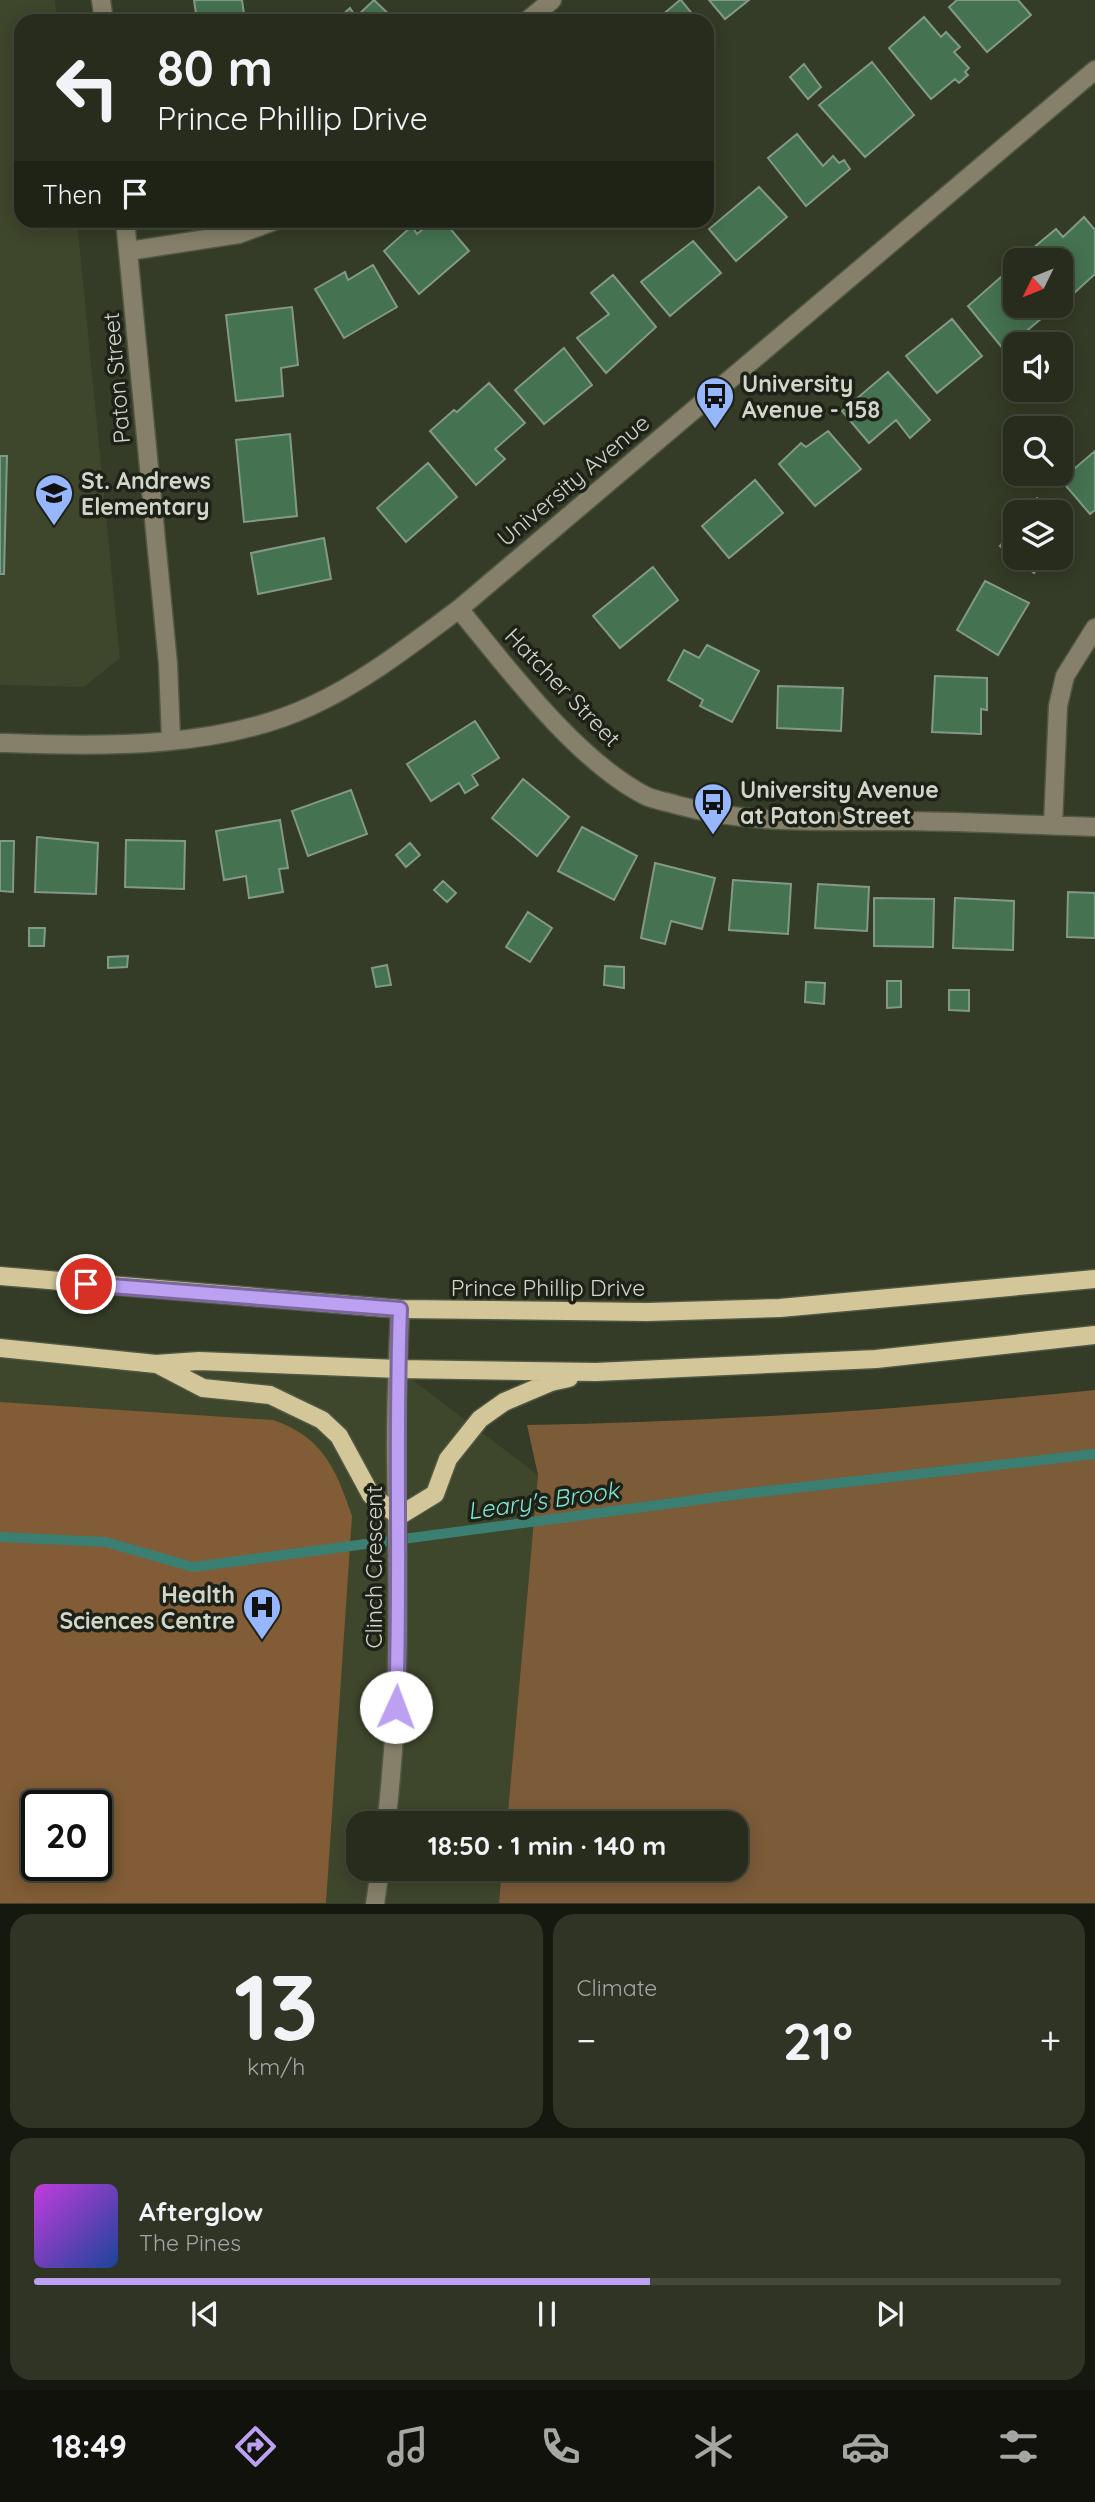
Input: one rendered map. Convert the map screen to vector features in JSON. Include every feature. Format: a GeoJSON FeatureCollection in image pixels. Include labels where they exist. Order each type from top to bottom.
{"type":"FeatureCollection","features":[{"type":"Feature","properties":{"kind":"main road","name":"Prince Phillip Drive"},"geometry":{"type":"LineString","coordinates":[[0,1276],[400,1309],[647,1312],[779,1308],[1095,1279]]}},
{"type":"Feature","properties":{"kind":"main road"},"geometry":{"type":"LineString","coordinates":[[0,1348],[156,1364],[199,1361],[398,1369],[596,1372],[876,1359],[1095,1335]]}},
{"type":"Feature","properties":{"kind":"main road"},"geometry":{"type":"LineString","coordinates":[[156,1364],[203,1388],[270,1395],[321,1420],[339,1436],[371,1495],[399,1516],[435,1494],[448,1459],[480,1419],[504,1402],[551,1382],[596,1372]]}},
{"type":"Feature","properties":{"kind":"street"},"geometry":{"type":"LineString","coordinates":[[535,14],[552,0]]}},
{"type":"Feature","properties":{"kind":"street","name":"University Avenue"},"geometry":{"type":"LineString","coordinates":[[0,743],[171,739],[233,731],[311,706],[356,682],[459,609],[1095,70]]}},
{"type":"Feature","properties":{"kind":"street","name":"Paton Street"},"geometry":{"type":"LineString","coordinates":[[126,228],[168,664],[171,739]]}},
{"type":"Feature","properties":{"kind":"street"},"geometry":{"type":"LineString","coordinates":[[129,251],[226,237],[253,228]]}},
{"type":"Feature","properties":{"kind":"street","name":"Hatcher Street"},"geometry":{"type":"LineString","coordinates":[[459,609],[535,699],[568,733],[604,766],[647,796],[695,810],[772,821],[1095,827]]}},
{"type":"Feature","properties":{"kind":"street"},"geometry":{"type":"LineString","coordinates":[[1053,825],[1058,706],[1065,676],[1095,628]]}},
{"type":"Feature","properties":{"kind":"street","name":"Clinch Crescent"},"geometry":{"type":"LineString","coordinates":[[387,1811],[396,1707],[400,1610],[396,1463],[400,1309]]}},
{"type":"Feature","properties":{"kind":"street"},"geometry":{"type":"LineString","coordinates":[[375,1903],[378,1881]]}},
{"type":"Feature","properties":{"kind":"shaded area","name":"St. Andrews Elementary"},"geometry":{"type":"Polygon","coordinates":[[[0,0],[55,0],[56,14],[14,14],[14,228],[78,228],[120,658],[84,687],[0,685],[0,0]]]}},
{"type":"Feature","properties":{"kind":"shaded area","name":"Health Sciences Centre"},"geometry":{"type":"Polygon","coordinates":[[[0,1345],[156,1364],[398,1369],[538,1475],[508,1811],[346,1811],[346,1881],[501,1881],[499,1903],[0,1904],[0,1345]]]}},
{"type":"Feature","properties":{"kind":"shaded area"},"geometry":{"type":"Polygon","coordinates":[[[1095,1390],[1095,1903],[499,1903],[501,1881],[748,1881],[748,1811],[508,1811],[538,1475],[527,1425],[811,1414],[1095,1390]]]}},
{"type":"Feature","properties":{"kind":"shaded area"},"geometry":{"type":"Polygon","coordinates":[[[0,1402],[273,1420],[290,1427],[316,1445],[333,1469],[352,1516],[326,1903],[0,1903],[0,1402]]]}},
{"type":"Feature","properties":{"kind":"building"},"geometry":{"type":"Polygon","coordinates":[[[194,0],[242,0],[244,14],[196,14],[194,0]]]}},
{"type":"Feature","properties":{"kind":"building"},"geometry":{"type":"Polygon","coordinates":[[[374,0],[389,14],[359,14],[374,0]]]}},
{"type":"Feature","properties":{"kind":"building"},"geometry":{"type":"Polygon","coordinates":[[[680,0],[692,14],[663,14],[680,0]]]}},
{"type":"Feature","properties":{"kind":"building"},"geometry":{"type":"Polygon","coordinates":[[[709,0],[749,0],[725,19],[709,0]]]}},
{"type":"Feature","properties":{"kind":"building"},"geometry":{"type":"Polygon","coordinates":[[[957,0],[1018,0],[1031,15],[987,52],[949,7],[957,0]]]}},
{"type":"Feature","properties":{"kind":"building"},"geometry":{"type":"Polygon","coordinates":[[[350,8],[354,14],[343,14],[350,8]]]}},
{"type":"Feature","properties":{"kind":"building"},"geometry":{"type":"Polygon","coordinates":[[[924,17],[941,37],[946,32],[960,47],[954,52],[969,68],[965,72],[968,75],[959,83],[955,79],[931,99],[889,48],[924,17]]]}},
{"type":"Feature","properties":{"kind":"building"},"geometry":{"type":"Polygon","coordinates":[[[872,62],[914,115],[865,157],[819,105],[872,62]]]}},
{"type":"Feature","properties":{"kind":"building"},"geometry":{"type":"Polygon","coordinates":[[[804,64],[821,87],[808,99],[790,77],[804,64]]]}},
{"type":"Feature","properties":{"kind":"building"},"geometry":{"type":"Polygon","coordinates":[[[797,134],[823,166],[833,156],[839,163],[844,160],[850,169],[806,206],[768,158],[797,134]]]}},
{"type":"Feature","properties":{"kind":"building"},"geometry":{"type":"Polygon","coordinates":[[[759,187],[787,217],[736,261],[709,229],[714,228],[714,225],[759,187]]]}},
{"type":"Feature","properties":{"kind":"building"},"geometry":{"type":"Polygon","coordinates":[[[1084,217],[1095,230],[1095,274],[1073,294],[1073,248],[1033,248],[1056,229],[1063,237],[1084,217]]]}},
{"type":"Feature","properties":{"kind":"building"},"geometry":{"type":"Polygon","coordinates":[[[410,228],[413,228],[417,234],[424,228],[450,228],[469,251],[419,294],[384,251],[410,228]]]}},
{"type":"Feature","properties":{"kind":"building"},"geometry":{"type":"Polygon","coordinates":[[[693,241],[721,273],[670,316],[641,282],[693,241]]]}},
{"type":"Feature","properties":{"kind":"building"},"geometry":{"type":"Polygon","coordinates":[[[373,265],[397,307],[344,338],[315,289],[345,272],[348,280],[373,265]]]}},
{"type":"Feature","properties":{"kind":"building"},"geometry":{"type":"Polygon","coordinates":[[[613,275],[656,327],[606,373],[577,338],[609,314],[591,293],[613,275]]]}},
{"type":"Feature","properties":{"kind":"building"},"geometry":{"type":"Polygon","coordinates":[[[1003,275],[1003,318],[1042,318],[1025,332],[1003,332],[1003,349],[968,306],[1003,275]]]}},
{"type":"Feature","properties":{"kind":"building"},"geometry":{"type":"Polygon","coordinates":[[[292,307],[298,365],[281,368],[283,396],[236,401],[226,315],[292,307]]]}},
{"type":"Feature","properties":{"kind":"building"},"geometry":{"type":"Polygon","coordinates":[[[952,319],[982,356],[937,393],[906,356],[952,319]]]}},
{"type":"Feature","properties":{"kind":"building"},"geometry":{"type":"Polygon","coordinates":[[[564,348],[592,385],[544,424],[515,390],[564,348]]]}},
{"type":"Feature","properties":{"kind":"building"},"geometry":{"type":"Polygon","coordinates":[[[888,372],[930,420],[910,438],[896,420],[869,443],[842,411],[888,372]]]}},
{"type":"Feature","properties":{"kind":"building"},"geometry":{"type":"Polygon","coordinates":[[[489,383],[525,423],[495,449],[505,459],[476,485],[430,431],[454,410],[457,412],[489,383]]]}},
{"type":"Feature","properties":{"kind":"building"},"geometry":{"type":"Polygon","coordinates":[[[828,431],[861,469],[815,506],[779,464],[801,443],[806,447],[828,431]]]}},
{"type":"Feature","properties":{"kind":"building"},"geometry":{"type":"Polygon","coordinates":[[[290,434],[297,516],[244,522],[236,440],[290,434]]]}},
{"type":"Feature","properties":{"kind":"building"},"geometry":{"type":"Polygon","coordinates":[[[1095,451],[1095,510],[1090,514],[1066,486],[1073,486],[1073,470],[1095,451]]]}},
{"type":"Feature","properties":{"kind":"building"},"geometry":{"type":"Polygon","coordinates":[[[0,456],[7,456],[4,574],[0,574],[0,456]]]}},
{"type":"Feature","properties":{"kind":"building"},"geometry":{"type":"Polygon","coordinates":[[[428,463],[457,497],[406,542],[377,508],[428,463]]]}},
{"type":"Feature","properties":{"kind":"building"},"geometry":{"type":"Polygon","coordinates":[[[755,480],[783,513],[729,558],[702,526],[755,480]]]}},
{"type":"Feature","properties":{"kind":"building"},"geometry":{"type":"Polygon","coordinates":[[[324,538],[331,579],[258,594],[251,553],[324,538]]]}},
{"type":"Feature","properties":{"kind":"building"},"geometry":{"type":"Polygon","coordinates":[[[653,567],[678,600],[620,648],[593,616],[653,567]]]}},
{"type":"Feature","properties":{"kind":"building"},"geometry":{"type":"Polygon","coordinates":[[[985,581],[1029,603],[998,655],[957,630],[985,581]]]}},
{"type":"Feature","properties":{"kind":"building"},"geometry":{"type":"Polygon","coordinates":[[[707,645],[759,671],[732,722],[700,706],[703,700],[668,680],[684,650],[699,658],[707,645]]]}},
{"type":"Feature","properties":{"kind":"building"},"geometry":{"type":"Polygon","coordinates":[[[935,676],[987,678],[987,710],[981,709],[981,734],[932,732],[935,676]]]}},
{"type":"Feature","properties":{"kind":"building"},"geometry":{"type":"Polygon","coordinates":[[[778,686],[843,688],[841,731],[777,728],[778,686]]]}},
{"type":"Feature","properties":{"kind":"building"},"geometry":{"type":"Polygon","coordinates":[[[475,721],[499,758],[472,775],[478,785],[465,793],[459,783],[431,801],[407,764],[475,721]]]}},
{"type":"Feature","properties":{"kind":"building"},"geometry":{"type":"Polygon","coordinates":[[[523,779],[569,817],[537,856],[492,818],[523,779]]]}},
{"type":"Feature","properties":{"kind":"building"},"geometry":{"type":"Polygon","coordinates":[[[351,790],[367,834],[308,856],[292,811],[351,790]]]}},
{"type":"Feature","properties":{"kind":"building"},"geometry":{"type":"Polygon","coordinates":[[[280,820],[288,868],[279,869],[283,892],[249,898],[246,876],[224,880],[216,831],[280,820]]]}},
{"type":"Feature","properties":{"kind":"building"},"geometry":{"type":"Polygon","coordinates":[[[582,827],[637,856],[614,900],[558,871],[582,827]]]}},
{"type":"Feature","properties":{"kind":"building"},"geometry":{"type":"Polygon","coordinates":[[[37,837],[98,843],[96,894],[35,892],[37,837]]]}},
{"type":"Feature","properties":{"kind":"building"},"geometry":{"type":"Polygon","coordinates":[[[126,840],[185,841],[184,889],[125,887],[126,840]]]}},
{"type":"Feature","properties":{"kind":"building"},"geometry":{"type":"Polygon","coordinates":[[[0,841],[14,841],[13,892],[0,891],[0,841]]]}},
{"type":"Feature","properties":{"kind":"building"},"geometry":{"type":"Polygon","coordinates":[[[410,843],[420,855],[406,867],[396,855],[410,843]]]}},
{"type":"Feature","properties":{"kind":"building"},"geometry":{"type":"Polygon","coordinates":[[[655,863],[715,878],[702,929],[671,921],[665,944],[641,938],[655,863]]]}},
{"type":"Feature","properties":{"kind":"building"},"geometry":{"type":"Polygon","coordinates":[[[733,880],[791,884],[788,934],[729,930],[733,880]]]}},
{"type":"Feature","properties":{"kind":"building"},"geometry":{"type":"Polygon","coordinates":[[[443,881],[456,893],[447,902],[434,890],[443,881]]]}},
{"type":"Feature","properties":{"kind":"building"},"geometry":{"type":"Polygon","coordinates":[[[818,884],[869,887],[867,931],[815,928],[818,884]]]}},
{"type":"Feature","properties":{"kind":"building"},"geometry":{"type":"Polygon","coordinates":[[[1068,892],[1095,893],[1095,938],[1067,937],[1068,892]]]}},
{"type":"Feature","properties":{"kind":"building"},"geometry":{"type":"Polygon","coordinates":[[[874,898],[934,899],[933,947],[874,946],[874,898]]]}},
{"type":"Feature","properties":{"kind":"building"},"geometry":{"type":"Polygon","coordinates":[[[955,898],[1014,901],[1013,950],[953,948],[955,898]]]}},
{"type":"Feature","properties":{"kind":"building"},"geometry":{"type":"Polygon","coordinates":[[[528,912],[552,928],[530,962],[506,947],[528,912]]]}},
{"type":"Feature","properties":{"kind":"building"},"geometry":{"type":"Polygon","coordinates":[[[29,928],[45,928],[44,946],[29,946],[29,928]]]}},
{"type":"Feature","properties":{"kind":"building"},"geometry":{"type":"Polygon","coordinates":[[[128,956],[127,967],[108,968],[108,957],[128,956]]]}},
{"type":"Feature","properties":{"kind":"building"},"geometry":{"type":"Polygon","coordinates":[[[387,965],[391,985],[376,987],[372,968],[387,965]]]}},
{"type":"Feature","properties":{"kind":"building"},"geometry":{"type":"Polygon","coordinates":[[[605,966],[624,967],[624,988],[604,985],[605,966]]]}},
{"type":"Feature","properties":{"kind":"building"},"geometry":{"type":"Polygon","coordinates":[[[887,981],[901,981],[901,1007],[887,1008],[887,981]]]}},
{"type":"Feature","properties":{"kind":"building"},"geometry":{"type":"Polygon","coordinates":[[[806,982],[825,983],[824,1004],[805,1002],[806,982]]]}},
{"type":"Feature","properties":{"kind":"building"},"geometry":{"type":"Polygon","coordinates":[[[949,990],[969,990],[969,1011],[949,1010],[949,990]]]}},
{"type":"Feature","properties":{"kind":"waterway","name":"Leary's Brook"},"geometry":{"type":"LineString","coordinates":[[0,1537],[106,1542],[193,1567],[741,1494],[1095,1454]]}},
{"type":"Feature","properties":{"kind":"place","name":"University Avenue - 158"},"geometry":{"type":"Point","coordinates":[715,430]}},
{"type":"Feature","properties":{"kind":"place","name":"St. Andrews Elementary"},"geometry":{"type":"Point","coordinates":[54,527]}},
{"type":"Feature","properties":{"kind":"place","name":"University Avenue at Paton Street"},"geometry":{"type":"Point","coordinates":[713,836]}},
{"type":"Feature","properties":{"kind":"place","name":"Health Sciences Centre"},"geometry":{"type":"Point","coordinates":[262,1641]}},
{"type":"Feature","properties":{"kind":"route"},"geometry":{"type":"LineString","coordinates":[[86,1284],[400,1309],[396,1463],[400,1610],[396,1707]]}}]}
